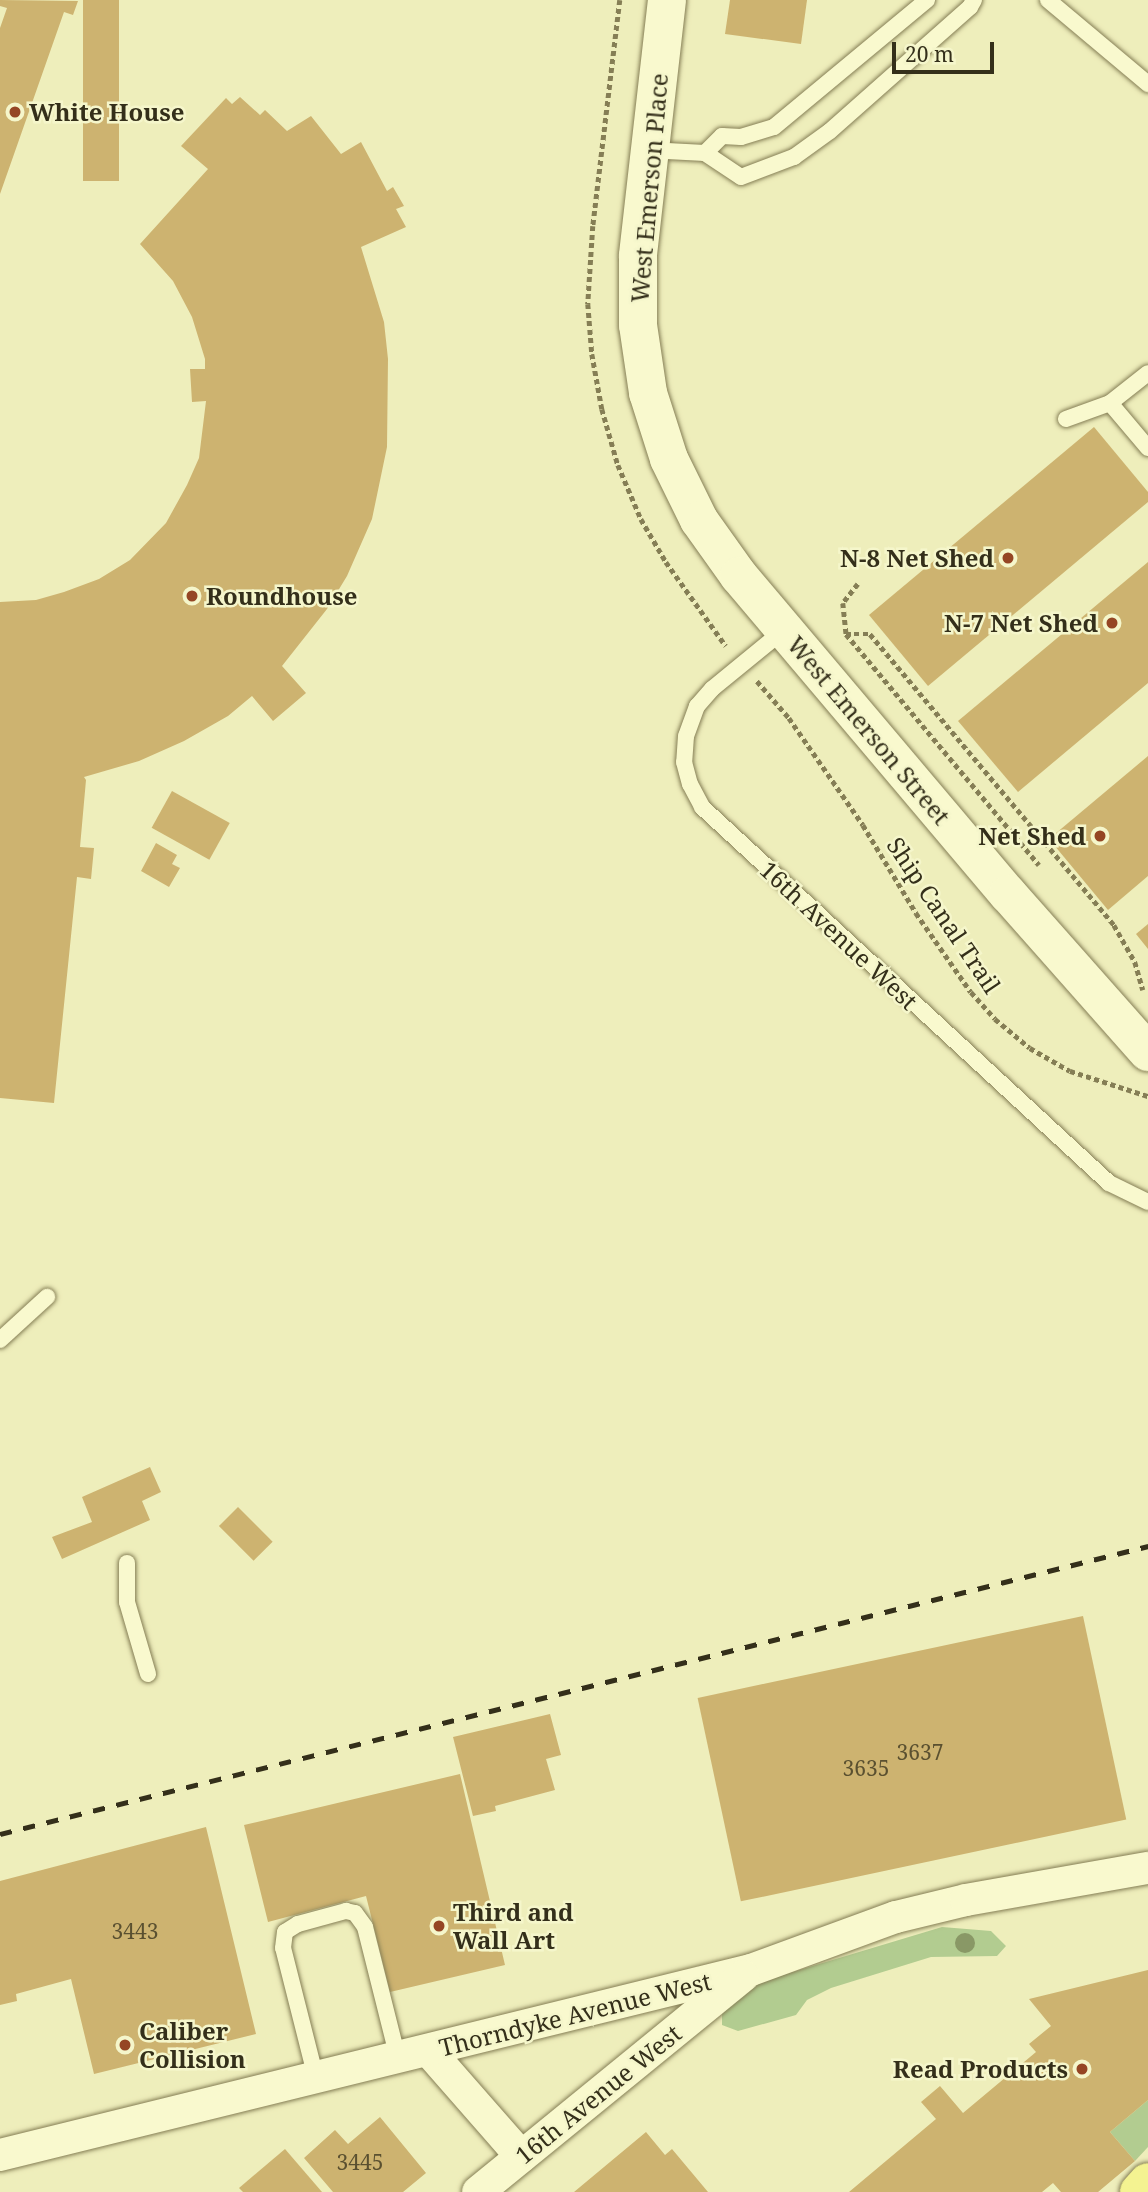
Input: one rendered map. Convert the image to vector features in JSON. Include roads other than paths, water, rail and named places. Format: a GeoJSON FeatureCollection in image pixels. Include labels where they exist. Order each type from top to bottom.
{"type":"FeatureCollection","features":[{"type":"Feature","properties":{"kind":"main road","name":"West Emerson Place"},"geometry":{"type":"LineString","coordinates":[[667,0],[638,256],[638,325],[648,393],[669,459],[699,520],[739,576],[784,630]]}},
{"type":"Feature","properties":{"kind":"main road","name":"West Emerson Street"},"geometry":{"type":"LineString","coordinates":[[784,630],[1148,1052]]}},
{"type":"Feature","properties":{"kind":"main road"},"geometry":{"type":"LineString","coordinates":[[1139,2192],[1148,2182]]}},
{"type":"Feature","properties":{"kind":"street","name":"Thorndyke Avenue West"},"geometry":{"type":"LineString","coordinates":[[0,2155],[751,1970],[895,1917],[966,1900],[1148,1868]]}},
{"type":"Feature","properties":{"kind":"street","name":"16th Avenue West"},"geometry":{"type":"LineString","coordinates":[[478,2192],[751,1970]]}},
{"type":"Feature","properties":{"kind":"street"},"geometry":{"type":"LineString","coordinates":[[429,2051],[521,2156]]}},
{"type":"Feature","properties":{"kind":"lane"},"geometry":{"type":"LineString","coordinates":[[705,153],[722,136],[741,137],[774,127],[927,0]]}},
{"type":"Feature","properties":{"kind":"lane"},"geometry":{"type":"LineString","coordinates":[[649,150],[705,153],[741,177],[794,157],[850,113],[970,8],[974,0]]}},
{"type":"Feature","properties":{"kind":"lane"},"geometry":{"type":"LineString","coordinates":[[1048,0],[1148,84]]}},
{"type":"Feature","properties":{"kind":"lane"},"geometry":{"type":"LineString","coordinates":[[1066,419],[1111,403],[1148,373]]}},
{"type":"Feature","properties":{"kind":"lane"},"geometry":{"type":"LineString","coordinates":[[1111,403],[1148,448]]}},
{"type":"Feature","properties":{"kind":"lane","name":"16th Avenue West"},"geometry":{"type":"LineString","coordinates":[[784,630],[712,689],[697,706],[686,736],[684,762],[690,784],[702,807],[1109,1183],[1148,1202]]}},
{"type":"Feature","properties":{"kind":"lane"},"geometry":{"type":"LineString","coordinates":[[0,1340],[47,1297]]}},
{"type":"Feature","properties":{"kind":"lane"},"geometry":{"type":"LineString","coordinates":[[127,1563],[128,1602],[148,1674]]}},
{"type":"Feature","properties":{"kind":"lane"},"geometry":{"type":"LineString","coordinates":[[316,2078],[283,1948],[285,1932],[298,1924],[346,1911],[355,1913],[365,1927],[398,2058]]}},
{"type":"Feature","properties":{"kind":"railway"},"geometry":{"type":"LineString","coordinates":[[0,1834],[1148,1546]]}},
{"type":"Feature","properties":{"kind":"place","name":"White House"},"geometry":{"type":"Point","coordinates":[15,112]}},
{"type":"Feature","properties":{"kind":"place","name":"N-8 Net Shed"},"geometry":{"type":"Point","coordinates":[1008,558]}},
{"type":"Feature","properties":{"kind":"place","name":"Roundhouse"},"geometry":{"type":"Point","coordinates":[192,596]}},
{"type":"Feature","properties":{"kind":"place","name":"N-7 Net Shed"},"geometry":{"type":"Point","coordinates":[1112,623]}},
{"type":"Feature","properties":{"kind":"place","name":"Net Shed"},"geometry":{"type":"Point","coordinates":[1100,836]}},
{"type":"Feature","properties":{"kind":"place","name":"Third and Wall Art"},"geometry":{"type":"Point","coordinates":[439,1926]}},
{"type":"Feature","properties":{"kind":"place","name":"Caliber Collision"},"geometry":{"type":"Point","coordinates":[125,2045]}},
{"type":"Feature","properties":{"kind":"place","name":"Read Products"},"geometry":{"type":"Point","coordinates":[1082,2069]}}]}
